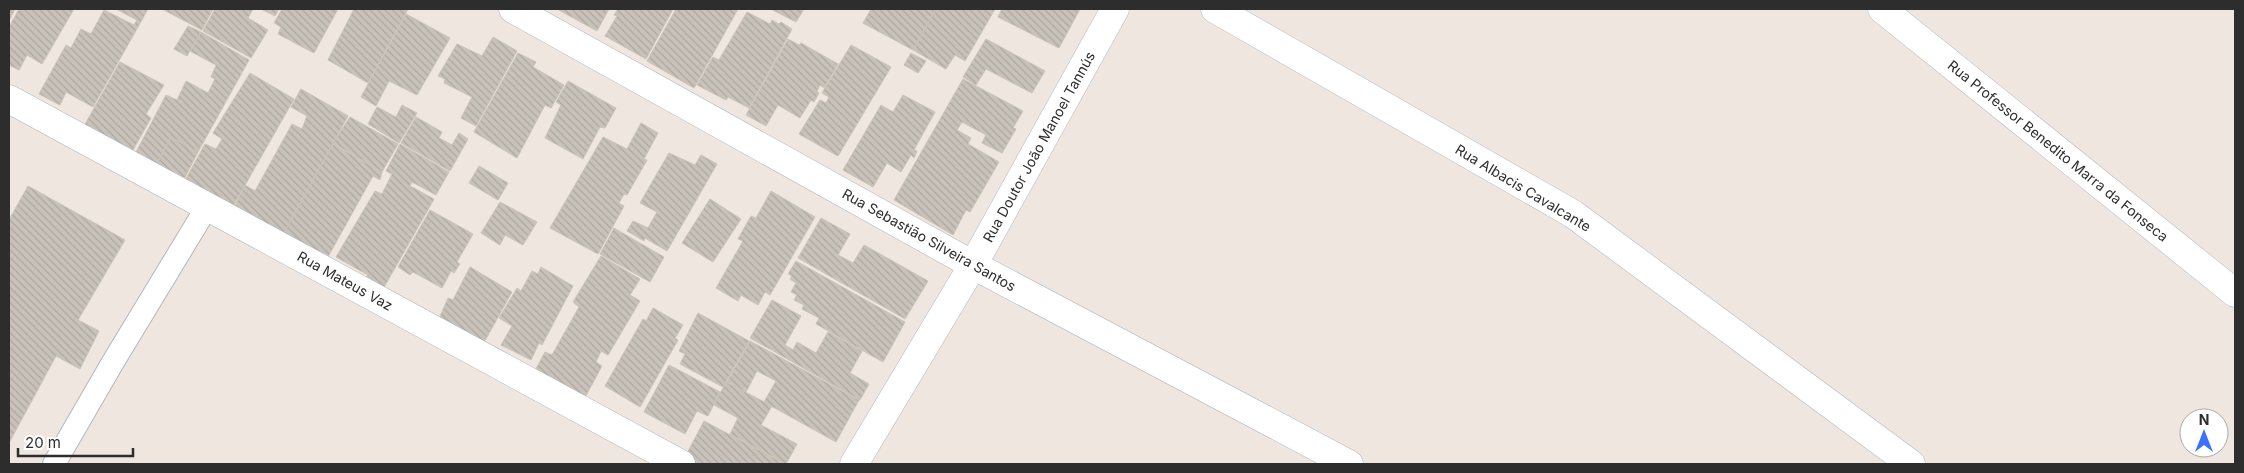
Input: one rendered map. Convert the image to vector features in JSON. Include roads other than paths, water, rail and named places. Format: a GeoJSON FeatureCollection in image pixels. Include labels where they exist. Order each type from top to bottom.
{"type":"FeatureCollection","features":[{"type":"Feature","properties":{"kind":"street","name":"Rua Sebastião Silveira Santos"},"geometry":{"type":"LineString","coordinates":[[513,9],[973,265],[1349,464]]}},
{"type":"Feature","properties":{"kind":"street","name":"Rua Doutor João Manoel Tannús"},"geometry":{"type":"LineString","coordinates":[[854,464],[973,265],[1115,9]]}},
{"type":"Feature","properties":{"kind":"street","name":"Rua Albacis Cavalcante"},"geometry":{"type":"LineString","coordinates":[[1215,9],[1572,214],[1911,464]]}},
{"type":"Feature","properties":{"kind":"street","name":"Rua Professor Benedito Marra da Fonseca"},"geometry":{"type":"LineString","coordinates":[[1882,9],[2235,293]]}},
{"type":"Feature","properties":{"kind":"street","name":"Rua Mateus Vaz"},"geometry":{"type":"LineString","coordinates":[[9,99],[681,464]]}},
{"type":"Feature","properties":{"kind":"lane"},"geometry":{"type":"LineString","coordinates":[[54,464],[207,207]]}}]}
